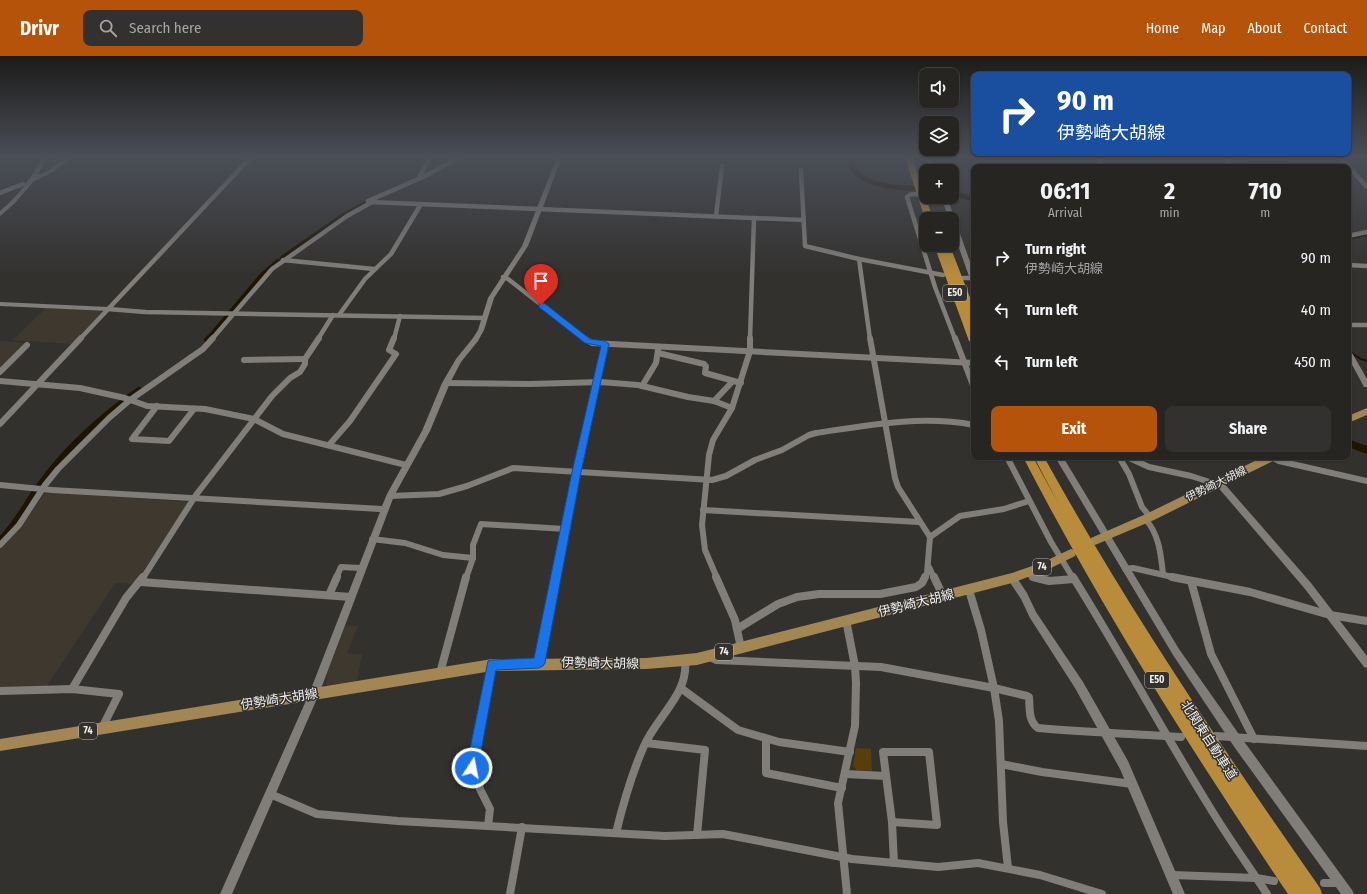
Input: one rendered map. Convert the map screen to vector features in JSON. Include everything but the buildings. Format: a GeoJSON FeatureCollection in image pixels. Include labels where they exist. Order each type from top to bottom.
{"type":"FeatureCollection","features":[{"type":"Feature","properties":{"kind":"highway","name":"E50"},"geometry":{"type":"LineString","coordinates":[[941,252],[971,333]]}},
{"type":"Feature","properties":{"kind":"highway","name":"E50"},"geometry":{"type":"LineString","coordinates":[[949,252],[971,312]]}},
{"type":"Feature","properties":{"kind":"highway","name":"北関東自動車道"},"geometry":{"type":"LineString","coordinates":[[1030,460],[1074,541],[1156,679],[1298,894]]}},
{"type":"Feature","properties":{"kind":"highway","name":"北関東自動車道"},"geometry":{"type":"LineString","coordinates":[[1041,460],[1084,538],[1164,671],[1280,845],[1319,890]]}},
{"type":"Feature","properties":{"kind":"main road"},"geometry":{"type":"LineString","coordinates":[[1351,419],[1367,411]]}},
{"type":"Feature","properties":{"kind":"main road","name":"伊勢崎大胡線"},"geometry":{"type":"LineString","coordinates":[[1095,541],[1147,518],[1266,460]]}},
{"type":"Feature","properties":{"kind":"main road","name":"伊勢崎大胡線"},"geometry":{"type":"LineString","coordinates":[[0,746],[492,665],[539,663],[646,664],[708,656],[1012,578],[1027,573],[1071,553]]}},
{"type":"Feature","properties":{"kind":"street"},"geometry":{"type":"LineString","coordinates":[[0,209],[12,196]]}},
{"type":"Feature","properties":{"kind":"street"},"geometry":{"type":"LineString","coordinates":[[0,214],[18,196]]}},
{"type":"Feature","properties":{"kind":"street"},"geometry":{"type":"LineString","coordinates":[[0,424],[214,196]]}},
{"type":"Feature","properties":{"kind":"street"},"geometry":{"type":"LineString","coordinates":[[380,196],[367,202],[803,220]]}},
{"type":"Feature","properties":{"kind":"street"},"geometry":{"type":"LineString","coordinates":[[226,894],[314,694],[372,539],[390,496],[426,431],[446,383],[458,361],[476,339],[481,330],[491,298],[503,277],[520,255],[545,196]]}},
{"type":"Feature","properties":{"kind":"street"},"geometry":{"type":"LineString","coordinates":[[716,216],[718,196]]}},
{"type":"Feature","properties":{"kind":"street"},"geometry":{"type":"LineString","coordinates":[[802,196],[805,246],[859,259],[943,274]]}},
{"type":"Feature","properties":{"kind":"street"},"geometry":{"type":"LineString","coordinates":[[908,196],[907,197],[931,272],[971,380]]}},
{"type":"Feature","properties":{"kind":"street"},"geometry":{"type":"LineString","coordinates":[[0,545],[19,525],[39,488],[76,449],[109,418],[130,400],[203,349],[235,313],[266,274],[282,260],[347,216],[371,202]]}},
{"type":"Feature","properties":{"kind":"street"},"geometry":{"type":"LineString","coordinates":[[72,689],[126,598],[140,582],[194,498],[272,396],[290,378],[300,372],[305,364],[304,359],[336,315],[374,269],[391,254],[421,204]]}},
{"type":"Feature","properties":{"kind":"street"},"geometry":{"type":"LineString","coordinates":[[741,648],[737,629],[705,550],[702,538],[708,456],[713,440],[732,408],[750,351],[754,218]]}},
{"type":"Feature","properties":{"kind":"street"},"geometry":{"type":"LineString","coordinates":[[1351,235],[1367,232]]}},
{"type":"Feature","properties":{"kind":"street"},"geometry":{"type":"LineString","coordinates":[[959,240],[971,274]]}},
{"type":"Feature","properties":{"kind":"street"},"geometry":{"type":"LineString","coordinates":[[737,629],[778,604],[797,597],[819,594],[880,594],[919,586],[926,578],[930,537],[896,482],[884,424],[873,358],[859,259]]}},
{"type":"Feature","properties":{"kind":"street"},"geometry":{"type":"LineString","coordinates":[[282,260],[374,269]]}},
{"type":"Feature","properties":{"kind":"street"},"geometry":{"type":"LineString","coordinates":[[1351,265],[1367,266]]}},
{"type":"Feature","properties":{"kind":"street"},"geometry":{"type":"LineString","coordinates":[[503,277],[508,279],[588,341],[605,344],[971,363]]}},
{"type":"Feature","properties":{"kind":"street"},"geometry":{"type":"LineString","coordinates":[[963,278],[971,280]]}},
{"type":"Feature","properties":{"kind":"street"},"geometry":{"type":"LineString","coordinates":[[0,304],[145,312],[484,318]]}},
{"type":"Feature","properties":{"kind":"street"},"geometry":{"type":"LineString","coordinates":[[329,445],[350,421],[396,354],[389,350],[396,334],[400,316]]}},
{"type":"Feature","properties":{"kind":"street"},"geometry":{"type":"LineString","coordinates":[[1351,322],[1367,322]]}},
{"type":"Feature","properties":{"kind":"street"},"geometry":{"type":"LineString","coordinates":[[1351,325],[1367,325]]}},
{"type":"Feature","properties":{"kind":"street"},"geometry":{"type":"LineString","coordinates":[[539,663],[565,529],[605,344]]}},
{"type":"Feature","properties":{"kind":"street"},"geometry":{"type":"LineString","coordinates":[[0,372],[27,345]]}},
{"type":"Feature","properties":{"kind":"street"},"geometry":{"type":"LineString","coordinates":[[642,386],[656,363],[659,346]]}},
{"type":"Feature","properties":{"kind":"street"},"geometry":{"type":"LineString","coordinates":[[658,353],[704,364],[706,366],[705,373],[741,383]]}},
{"type":"Feature","properties":{"kind":"street"},"geometry":{"type":"LineString","coordinates":[[1351,356],[1367,385]]}},
{"type":"Feature","properties":{"kind":"street"},"geometry":{"type":"LineString","coordinates":[[244,360],[304,359]]}},
{"type":"Feature","properties":{"kind":"street"},"geometry":{"type":"LineString","coordinates":[[0,381],[38,383],[80,388],[130,400],[147,406],[205,409],[254,419],[283,434],[406,465]]}},
{"type":"Feature","properties":{"kind":"street"},"geometry":{"type":"LineString","coordinates":[[714,401],[733,381]]}},
{"type":"Feature","properties":{"kind":"street"},"geometry":{"type":"LineString","coordinates":[[446,383],[530,384],[597,382],[642,386],[688,397],[714,401],[732,408]]}},
{"type":"Feature","properties":{"kind":"street"},"geometry":{"type":"LineString","coordinates":[[157,406],[132,439],[169,441],[194,408]]}},
{"type":"Feature","properties":{"kind":"street"},"geometry":{"type":"LineString","coordinates":[[390,496],[439,494],[467,486],[513,468],[706,480],[719,479],[755,460],[782,450],[809,435],[910,421],[952,421],[971,424]]}},
{"type":"Feature","properties":{"kind":"street"},"geometry":{"type":"LineString","coordinates":[[1008,460],[1060,558],[1104,627],[1147,703],[1170,736],[1209,806],[1267,894]]}},
{"type":"Feature","properties":{"kind":"street"},"geometry":{"type":"LineString","coordinates":[[1061,460],[1125,569],[1177,653],[1234,737],[1348,894]]}},
{"type":"Feature","properties":{"kind":"street"},"geometry":{"type":"LineString","coordinates":[[1121,460],[1129,474],[1151,525],[1161,554],[1163,574]]}},
{"type":"Feature","properties":{"kind":"street"},"geometry":{"type":"LineString","coordinates":[[1134,460],[1149,467],[1185,474],[1218,484],[1288,562],[1367,664]]}},
{"type":"Feature","properties":{"kind":"street"},"geometry":{"type":"LineString","coordinates":[[1277,460],[1367,481]]}},
{"type":"Feature","properties":{"kind":"street"},"geometry":{"type":"LineString","coordinates":[[0,485],[384,510]]}},
{"type":"Feature","properties":{"kind":"street"},"geometry":{"type":"LineString","coordinates":[[930,537],[960,516],[1004,509],[1029,501]]}},
{"type":"Feature","properties":{"kind":"street"},"geometry":{"type":"LineString","coordinates":[[703,510],[920,522]]}},
{"type":"Feature","properties":{"kind":"street"},"geometry":{"type":"LineString","coordinates":[[440,673],[461,592],[473,558],[473,545],[481,524],[565,529]]}},
{"type":"Feature","properties":{"kind":"street"},"geometry":{"type":"LineString","coordinates":[[372,539],[405,543],[443,555],[473,558]]}},
{"type":"Feature","properties":{"kind":"street"},"geometry":{"type":"LineString","coordinates":[[928,565],[943,596]]}},
{"type":"Feature","properties":{"kind":"street"},"geometry":{"type":"LineString","coordinates":[[329,595],[341,568],[362,568]]}},
{"type":"Feature","properties":{"kind":"street"},"geometry":{"type":"LineString","coordinates":[[1125,569],[1133,568],[1250,592],[1330,616],[1367,621]]}},
{"type":"Feature","properties":{"kind":"street"},"geometry":{"type":"LineString","coordinates":[[1027,573],[1033,577],[1043,579],[1074,579]]}},
{"type":"Feature","properties":{"kind":"street"},"geometry":{"type":"LineString","coordinates":[[1012,578],[1024,596],[1033,615],[1079,685],[1106,732],[1132,784],[1179,894]]}},
{"type":"Feature","properties":{"kind":"street"},"geometry":{"type":"LineString","coordinates":[[1192,581],[1211,654],[1254,739]]}},
{"type":"Feature","properties":{"kind":"street"},"geometry":{"type":"LineString","coordinates":[[140,582],[351,597]]}},
{"type":"Feature","properties":{"kind":"street"},"geometry":{"type":"LineString","coordinates":[[969,590],[981,630],[994,688],[1000,729],[1003,822],[1008,868]]}},
{"type":"Feature","properties":{"kind":"street"},"geometry":{"type":"LineString","coordinates":[[846,620],[855,666],[856,709],[846,774],[838,803],[847,894]]}},
{"type":"Feature","properties":{"kind":"street"},"geometry":{"type":"LineString","coordinates":[[708,656],[716,660],[881,667],[994,688],[1029,697],[1030,720],[1036,727],[1098,734],[1106,732],[1181,737]]}},
{"type":"Feature","properties":{"kind":"street"},"geometry":{"type":"LineString","coordinates":[[616,833],[635,770],[646,743],[661,716],[682,689],[687,666],[685,660]]}},
{"type":"Feature","properties":{"kind":"street"},"geometry":{"type":"LineString","coordinates":[[488,826],[490,809],[474,777],[472,768],[492,665]]}},
{"type":"Feature","properties":{"kind":"street"},"geometry":{"type":"LineString","coordinates":[[0,691],[21,689],[72,689],[119,694],[102,728]]}},
{"type":"Feature","properties":{"kind":"street"},"geometry":{"type":"LineString","coordinates":[[682,689],[738,730],[766,739],[850,752]]}},
{"type":"Feature","properties":{"kind":"street"},"geometry":{"type":"LineString","coordinates":[[1216,736],[1367,746]]}},
{"type":"Feature","properties":{"kind":"street"},"geometry":{"type":"LineString","coordinates":[[766,739],[766,773],[842,788]]}},
{"type":"Feature","properties":{"kind":"street"},"geometry":{"type":"LineString","coordinates":[[646,743],[705,750],[697,835]]}},
{"type":"Feature","properties":{"kind":"street"},"geometry":{"type":"LineString","coordinates":[[892,822],[937,825],[929,752],[883,752],[892,822],[894,863]]}},
{"type":"Feature","properties":{"kind":"street"},"geometry":{"type":"LineString","coordinates":[[1001,764],[1042,772],[1132,784]]}},
{"type":"Feature","properties":{"kind":"street"},"geometry":{"type":"LineString","coordinates":[[846,774],[886,776]]}},
{"type":"Feature","properties":{"kind":"street"},"geometry":{"type":"LineString","coordinates":[[270,794],[278,796],[317,814],[665,836],[723,834],[852,859],[938,867],[972,863],[1008,868],[1051,878],[1102,894]]}},
{"type":"Feature","properties":{"kind":"street"},"geometry":{"type":"LineString","coordinates":[[510,894],[522,828]]}},
{"type":"Feature","properties":{"kind":"street"},"geometry":{"type":"LineString","coordinates":[[1172,875],[1256,878],[1274,881]]}},
{"type":"Feature","properties":{"kind":"street"},"geometry":{"type":"LineString","coordinates":[[1319,890],[1340,883]]}},
{"type":"Feature","properties":{"kind":"shaded area"},"geometry":{"type":"Polygon","coordinates":[[[46,308],[102,312],[73,344],[13,340],[46,308]]]}},
{"type":"Feature","properties":{"kind":"shaded area"},"geometry":{"type":"Polygon","coordinates":[[[0,341],[26,343],[0,369],[0,341]]]}},
{"type":"Feature","properties":{"kind":"shaded area"},"geometry":{"type":"Polygon","coordinates":[[[47,492],[188,502],[135,584],[115,583],[46,687],[0,688],[0,548],[22,526],[44,494],[47,492]]]}},
{"type":"Feature","properties":{"kind":"shaded area"},"geometry":{"type":"Polygon","coordinates":[[[345,626],[358,626],[347,653],[362,654],[357,681],[329,686],[326,684],[327,674],[345,626]]]}},
{"type":"Feature","properties":{"kind":"shaded area"},"geometry":{"type":"Polygon","coordinates":[[[856,748],[871,749],[872,771],[857,770],[853,766],[856,748]]]}},
{"type":"Feature","properties":{"kind":"waterway"},"geometry":{"type":"LineString","coordinates":[[963,196],[971,199]]}},
{"type":"Feature","properties":{"kind":"waterway"},"geometry":{"type":"LineString","coordinates":[[282,258],[342,216],[366,203]]}},
{"type":"Feature","properties":{"kind":"waterway"},"geometry":{"type":"LineString","coordinates":[[1351,238],[1367,235]]}},
{"type":"Feature","properties":{"kind":"waterway"},"geometry":{"type":"LineString","coordinates":[[208,339],[262,275],[278,261]]}},
{"type":"Feature","properties":{"kind":"waterway"},"geometry":{"type":"LineString","coordinates":[[1351,352],[1360,359],[1367,361]]}},
{"type":"Feature","properties":{"kind":"waterway"},"geometry":{"type":"LineString","coordinates":[[0,540],[17,520],[51,469],[74,444],[112,410],[139,390]]}},
{"type":"Feature","properties":{"kind":"waterway"},"geometry":{"type":"LineString","coordinates":[[1351,444],[1367,450]]}},
{"type":"Feature","properties":{"kind":"route"},"geometry":{"type":"LineString","coordinates":[[472,768],[492,665],[539,663],[552,604],[565,529],[605,344],[592,343],[588,341],[541,305]]}}]}
